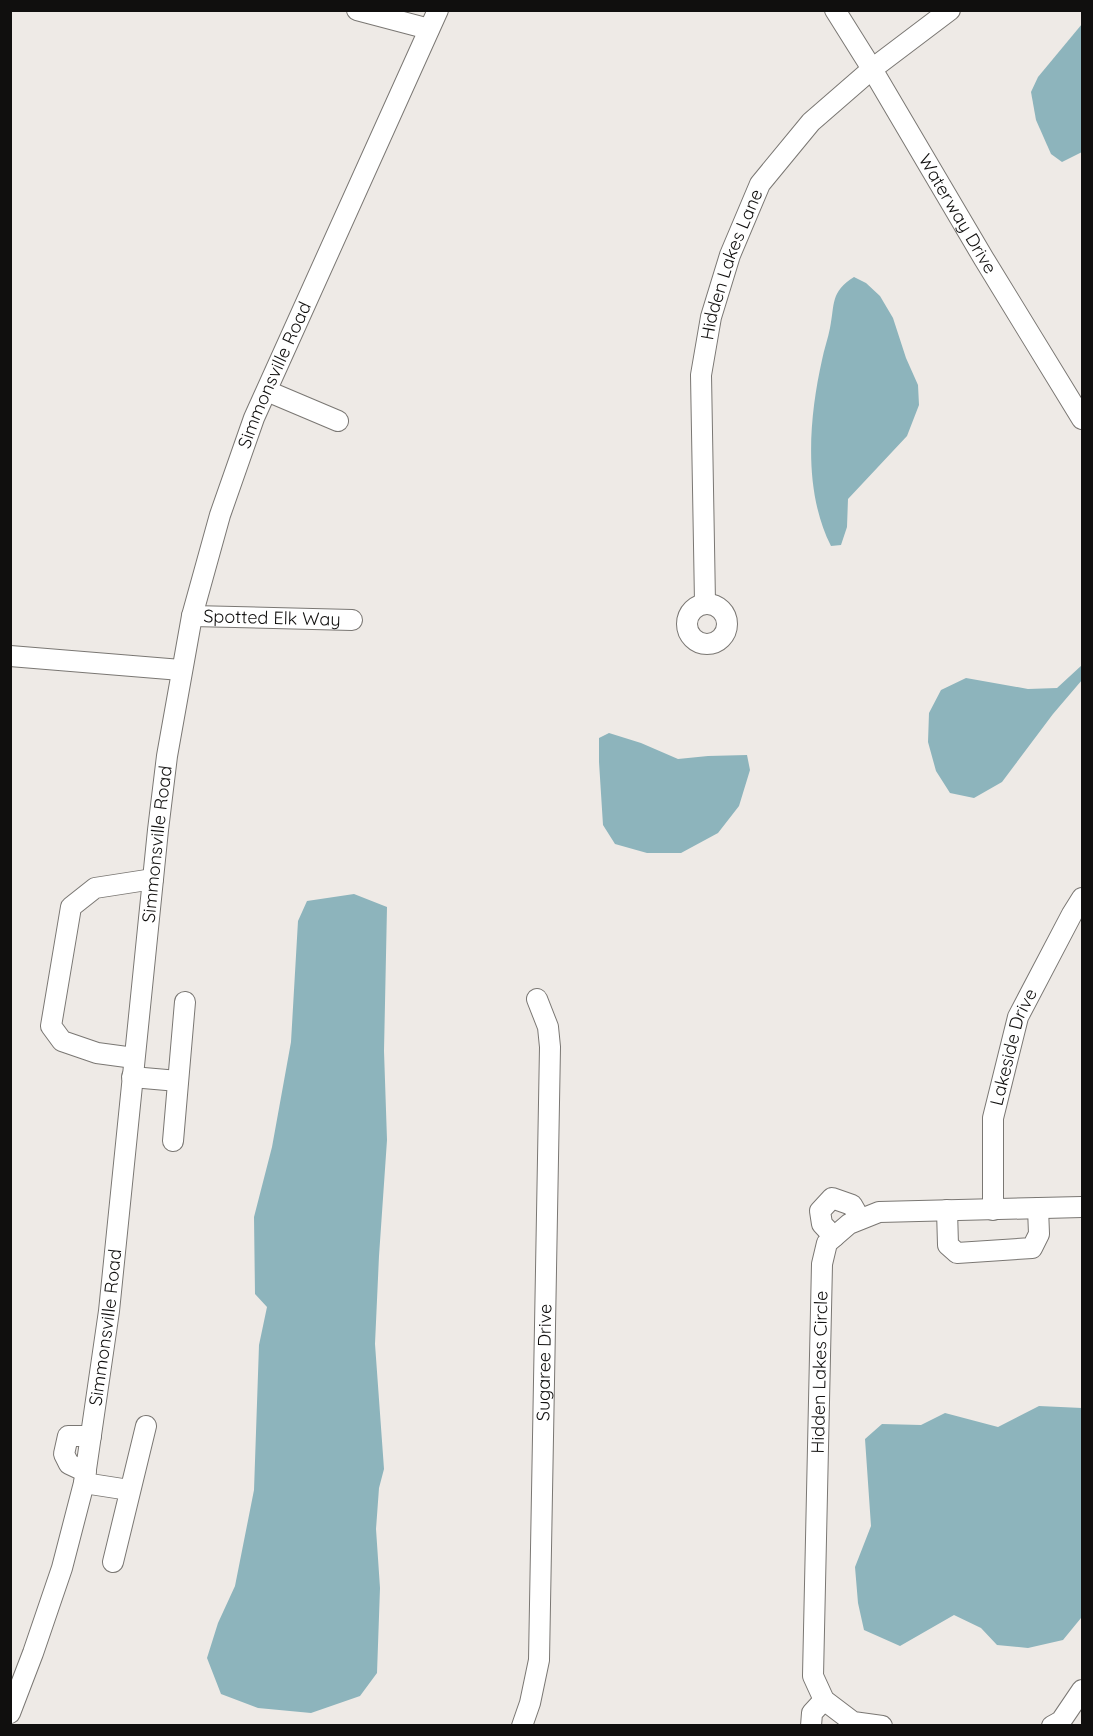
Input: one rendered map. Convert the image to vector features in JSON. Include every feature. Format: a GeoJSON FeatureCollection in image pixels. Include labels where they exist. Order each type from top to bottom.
{"type":"FeatureCollection","features":[{"type":"Feature","properties":{"kind":"street"},"geometry":{"type":"LineString","coordinates":[[357,10],[429,28]]}},
{"type":"Feature","properties":{"kind":"street","name":"Simmonsville Road"},"geometry":{"type":"LineString","coordinates":[[10,1713],[62,1568],[85,1477],[109,1311],[133,1067],[168,756],[192,616],[220,515],[254,418],[438,10]]}},
{"type":"Feature","properties":{"kind":"street","name":"Waterway Drive"},"geometry":{"type":"LineString","coordinates":[[835,10],[984,260],[1083,419]]}},
{"type":"Feature","properties":{"kind":"street","name":"Hidden Lakes Lane"},"geometry":{"type":"LineString","coordinates":[[705,602],[701,375],[711,318],[730,255],[760,184],[811,122],[872,69],[950,10]]}},
{"type":"Feature","properties":{"kind":"street"},"geometry":{"type":"LineString","coordinates":[[267,391],[338,421]]}},
{"type":"Feature","properties":{"kind":"street","name":"Spotted Elk Way"},"geometry":{"type":"LineString","coordinates":[[192,616],[352,620]]}},
{"type":"Feature","properties":{"kind":"street"},"geometry":{"type":"LineString","coordinates":[[10,656],[182,670]]}},
{"type":"Feature","properties":{"kind":"street"},"geometry":{"type":"LineString","coordinates":[[153,879],[95,888],[70,907],[51,1026],[62,1041],[178,1081]]}},
{"type":"Feature","properties":{"kind":"street","name":"Lakeside Drive"},"geometry":{"type":"LineString","coordinates":[[993,1210],[993,1118],[1018,1017],[1079,910]]}},
{"type":"Feature","properties":{"kind":"street","name":"Sugaree Drive"},"geometry":{"type":"LineString","coordinates":[[522,1725],[530,1703],[539,1660],[550,1047],[548,1027],[537,999]]}},
{"type":"Feature","properties":{"kind":"street"},"geometry":{"type":"LineString","coordinates":[[173,1142],[185,1002]]}},
{"type":"Feature","properties":{"kind":"street"},"geometry":{"type":"LineString","coordinates":[[834,1238],[822,1224],[820,1211],[832,1198],[852,1205],[860,1219]]}},
{"type":"Feature","properties":{"kind":"street","name":"Hidden Lakes Circle"},"geometry":{"type":"LineString","coordinates":[[824,1700],[813,1676],[813,1641],[822,1264],[827,1243],[849,1224],[879,1212],[1083,1207]]}},
{"type":"Feature","properties":{"kind":"street"},"geometry":{"type":"LineString","coordinates":[[947,1210],[948,1245],[957,1253],[1032,1248],[1039,1234],[1038,1208]]}},
{"type":"Feature","properties":{"kind":"street"},"geometry":{"type":"LineString","coordinates":[[113,1562],[146,1426]]}},
{"type":"Feature","properties":{"kind":"street"},"geometry":{"type":"LineString","coordinates":[[85,1477],[129,1490]]}},
{"type":"Feature","properties":{"kind":"street"},"geometry":{"type":"LineString","coordinates":[[1052,1725],[1061,1721],[1083,1690]]}},
{"type":"Feature","properties":{"kind":"street"},"geometry":{"type":"LineString","coordinates":[[811,1725],[812,1713],[824,1700],[851,1724],[882,1725]]}},
{"type":"Feature","properties":{"kind":"water"},"geometry":{"type":"Polygon","coordinates":[[[1082,24],[1082,152],[1062,162],[1051,154],[1036,120],[1031,92],[1038,77],[1082,24]]]}},
{"type":"Feature","properties":{"kind":"water"},"geometry":{"type":"Polygon","coordinates":[[[854,277],[866,283],[880,296],[893,318],[906,358],[918,385],[919,405],[907,436],[848,499],[847,527],[841,545],[831,546],[822,525],[812,478],[814,406],[835,299],[841,288],[854,277]]]}},
{"type":"Feature","properties":{"kind":"water"},"geometry":{"type":"Polygon","coordinates":[[[1082,665],[1082,680],[1053,714],[1002,782],[974,798],[950,793],[936,771],[928,742],[929,713],[941,690],[966,678],[1028,689],[1057,688],[1082,665]]]}},
{"type":"Feature","properties":{"kind":"water"},"geometry":{"type":"Polygon","coordinates":[[[609,733],[641,743],[678,759],[747,755],[750,770],[739,806],[718,833],[681,853],[647,853],[615,844],[603,825],[599,762],[599,738],[609,733]]]}},
{"type":"Feature","properties":{"kind":"water"},"geometry":{"type":"Polygon","coordinates":[[[354,894],[387,907],[384,1051],[387,1140],[375,1344],[384,1469],[379,1488],[376,1529],[380,1588],[377,1673],[360,1696],[311,1713],[258,1708],[221,1694],[207,1658],[218,1623],[235,1586],[254,1490],[259,1345],[267,1307],[255,1294],[254,1217],[272,1147],[291,1042],[298,921],[307,901],[354,894]]]}},
{"type":"Feature","properties":{"kind":"water"},"geometry":{"type":"Polygon","coordinates":[[[1039,1406],[1082,1408],[1081,1618],[1063,1640],[1028,1648],[997,1645],[981,1628],[954,1615],[900,1646],[864,1630],[858,1603],[855,1567],[871,1526],[865,1439],[882,1424],[921,1425],[945,1413],[998,1427],[1039,1406]]]}}]}
